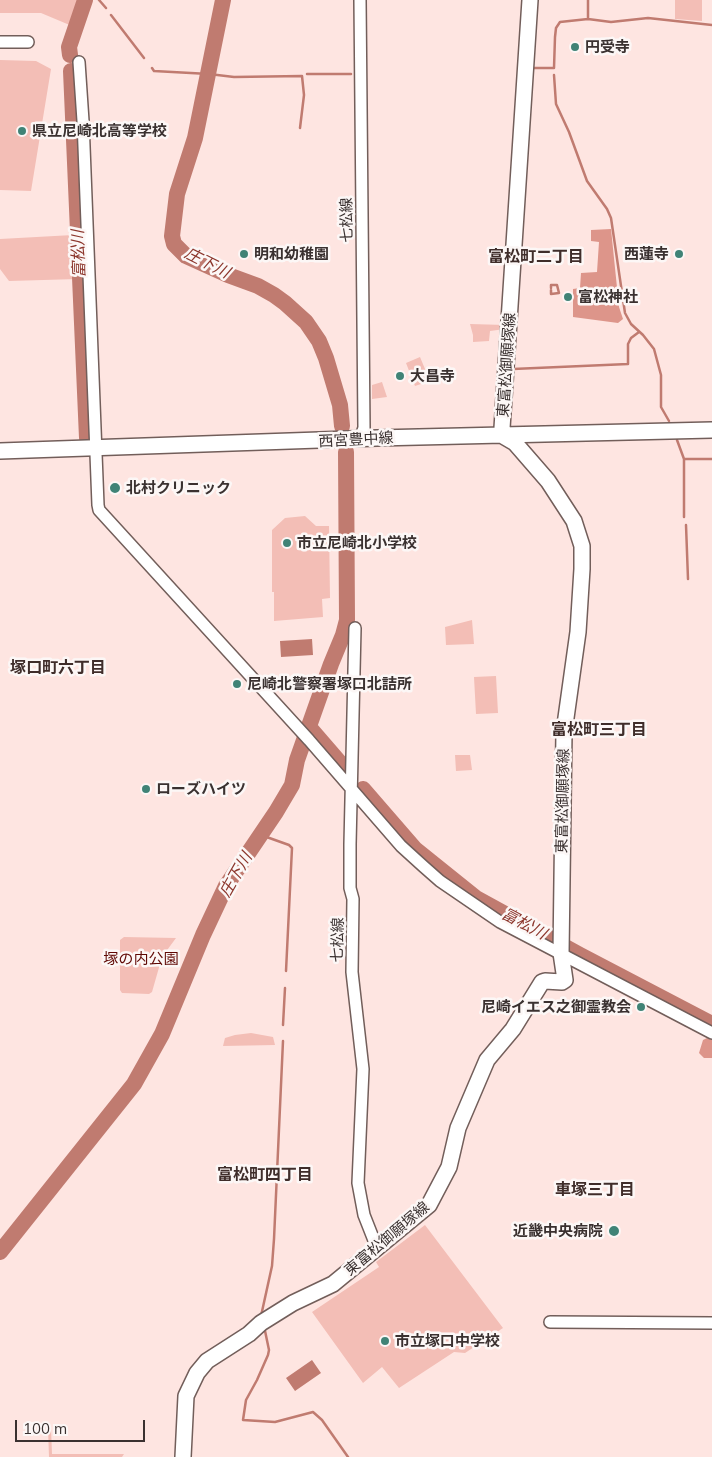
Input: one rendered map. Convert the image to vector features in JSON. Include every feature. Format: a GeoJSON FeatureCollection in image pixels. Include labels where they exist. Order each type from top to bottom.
{"type":"FeatureCollection","features":[{"type":"Feature","properties":{"kind":"main road","name":"東富松御願塚線"},"geometry":{"type":"LineString","coordinates":[[183,1457],[186,1396],[197,1373],[207,1361],[249,1334],[263,1322],[293,1303],[333,1284],[429,1205],[449,1167],[458,1128],[487,1060],[512,1029],[542,982],[562,982],[565,980],[560,953],[564,732],[578,632],[582,546],[574,521],[548,481],[515,443],[503,436],[530,0]]}},
{"type":"Feature","properties":{"kind":"main road","name":"西宮豊中線"},"geometry":{"type":"LineString","coordinates":[[0,451],[712,430]]}},
{"type":"Feature","properties":{"kind":"street","name":"七松線"},"geometry":{"type":"LineString","coordinates":[[360,0],[364,428],[360,439]]}},
{"type":"Feature","properties":{"kind":"street"},"geometry":{"type":"LineString","coordinates":[[0,42],[28,42]]}},
{"type":"Feature","properties":{"kind":"street"},"geometry":{"type":"LineString","coordinates":[[79,62],[98,506],[100,510],[309,740],[401,846],[440,881],[500,922],[712,1033]]}},
{"type":"Feature","properties":{"kind":"street","name":"七松線"},"geometry":{"type":"LineString","coordinates":[[355,628],[350,888],[353,899],[352,972],[363,1070],[358,1182],[364,1216],[377,1248]]}},
{"type":"Feature","properties":{"kind":"street"},"geometry":{"type":"LineString","coordinates":[[550,1322],[712,1323]]}},
{"type":"Feature","properties":{"kind":"green space"},"geometry":{"type":"Polygon","coordinates":[[[0,0],[80,0],[72,26],[41,13],[0,13],[0,0]]]}},
{"type":"Feature","properties":{"kind":"green space"},"geometry":{"type":"Polygon","coordinates":[[[675,0],[702,0],[702,21],[675,19],[675,0]]]}},
{"type":"Feature","properties":{"kind":"green space","name":"県立尼崎北高等学校"},"geometry":{"type":"Polygon","coordinates":[[[0,60],[36,61],[51,69],[31,191],[0,190],[0,60]]]}},
{"type":"Feature","properties":{"kind":"green space"},"geometry":{"type":"Polygon","coordinates":[[[76,236],[78,279],[9,281],[0,269],[0,239],[76,236]]]}},
{"type":"Feature","properties":{"kind":"green space"},"geometry":{"type":"Polygon","coordinates":[[[470,324],[505,325],[505,329],[490,331],[489,341],[473,342],[470,324]]]}},
{"type":"Feature","properties":{"kind":"green space"},"geometry":{"type":"Polygon","coordinates":[[[420,357],[430,381],[415,386],[406,363],[420,357]]]}},
{"type":"Feature","properties":{"kind":"green space"},"geometry":{"type":"Polygon","coordinates":[[[382,382],[387,397],[372,399],[372,385],[382,382]]]}},
{"type":"Feature","properties":{"kind":"green space"},"geometry":{"type":"Polygon","coordinates":[[[305,516],[316,526],[329,526],[330,598],[322,599],[323,617],[274,621],[272,530],[285,518],[305,516]]]}},
{"type":"Feature","properties":{"kind":"green space"},"geometry":{"type":"Polygon","coordinates":[[[472,620],[474,644],[446,645],[445,627],[472,620]]]}},
{"type":"Feature","properties":{"kind":"green space"},"geometry":{"type":"Polygon","coordinates":[[[496,676],[498,713],[476,714],[474,677],[496,676]]]}},
{"type":"Feature","properties":{"kind":"green space"},"geometry":{"type":"Polygon","coordinates":[[[455,755],[470,755],[472,770],[456,771],[455,755]]]}},
{"type":"Feature","properties":{"kind":"green space","name":"塚の内公園"},"geometry":{"type":"Polygon","coordinates":[[[124,937],[176,938],[162,957],[152,992],[149,994],[122,993],[120,990],[120,940],[124,937]]]}},
{"type":"Feature","properties":{"kind":"green space"},"geometry":{"type":"Polygon","coordinates":[[[251,1033],[273,1037],[275,1045],[223,1046],[225,1038],[251,1033]]]}},
{"type":"Feature","properties":{"kind":"green space"},"geometry":{"type":"Polygon","coordinates":[[[425,1225],[503,1328],[465,1353],[454,1352],[399,1388],[382,1367],[363,1383],[312,1312],[379,1267],[376,1262],[425,1225]]]}},
{"type":"Feature","properties":{"kind":"green space"},"geometry":{"type":"Polygon","coordinates":[[[48,1428],[51,1428],[52,1454],[124,1454],[122,1457],[49,1457],[48,1428]]]}},
{"type":"Feature","properties":{"kind":"shaded area"},"geometry":{"type":"Polygon","coordinates":[[[611,229],[619,307],[623,319],[618,323],[573,317],[573,289],[580,288],[581,273],[597,272],[599,242],[591,241],[591,230],[611,229]]]}},
{"type":"Feature","properties":{"kind":"shaded area"},"geometry":{"type":"Polygon","coordinates":[[[312,639],[313,655],[281,657],[280,641],[312,639]]]}},
{"type":"Feature","properties":{"kind":"shaded area"},"geometry":{"type":"Polygon","coordinates":[[[707,1038],[712,1040],[712,1058],[704,1058],[699,1053],[703,1040],[707,1038]]]}},
{"type":"Feature","properties":{"kind":"shaded area"},"geometry":{"type":"Polygon","coordinates":[[[312,1360],[321,1373],[295,1391],[286,1378],[312,1360]]]}},
{"type":"Feature","properties":{"kind":"waterway","name":"富松川"},"geometry":{"type":"LineString","coordinates":[[70,55],[69,47],[85,0]]}},
{"type":"Feature","properties":{"kind":"waterway"},"geometry":{"type":"LineString","coordinates":[[99,0],[106,8]]}},
{"type":"Feature","properties":{"kind":"waterway","name":"庄下川"},"geometry":{"type":"LineString","coordinates":[[223,0],[195,138],[177,194],[172,236],[174,244],[186,256],[258,286],[274,295],[306,322],[319,341],[326,358],[340,405],[342,426]]}},
{"type":"Feature","properties":{"kind":"waterway"},"geometry":{"type":"LineString","coordinates":[[588,0],[588,19]]}},
{"type":"Feature","properties":{"kind":"waterway"},"geometry":{"type":"LineString","coordinates":[[111,15],[144,58]]}},
{"type":"Feature","properties":{"kind":"waterway"},"geometry":{"type":"LineString","coordinates":[[531,68],[554,68],[556,28],[560,22],[588,19],[611,22],[648,18],[712,25]]}},
{"type":"Feature","properties":{"kind":"waterway"},"geometry":{"type":"LineString","coordinates":[[152,68],[154,71],[234,77],[302,76],[304,95],[300,128]]}},
{"type":"Feature","properties":{"kind":"waterway","name":"富松川"},"geometry":{"type":"LineString","coordinates":[[71,71],[87,438]]}},
{"type":"Feature","properties":{"kind":"waterway"},"geometry":{"type":"LineString","coordinates":[[307,74],[351,74]]}},
{"type":"Feature","properties":{"kind":"waterway"},"geometry":{"type":"LineString","coordinates":[[554,75],[556,104],[569,132],[587,181],[607,209],[611,218],[625,313],[631,324],[654,349],[661,375],[661,407],[669,421]]}},
{"type":"Feature","properties":{"kind":"waterway"},"geometry":{"type":"LineString","coordinates":[[551,288],[551,285],[557,285],[559,293],[551,294],[551,290]]}},
{"type":"Feature","properties":{"kind":"waterway"},"geometry":{"type":"LineString","coordinates":[[513,369],[628,364],[628,344],[631,338],[639,332]]}},
{"type":"Feature","properties":{"kind":"waterway"},"geometry":{"type":"LineString","coordinates":[[677,440],[684,459],[712,459]]}},
{"type":"Feature","properties":{"kind":"waterway","name":"庄下川"},"geometry":{"type":"LineString","coordinates":[[0,1252],[134,1084],[162,1034],[203,935],[226,886],[292,785],[297,760],[347,620],[346,452]]}},
{"type":"Feature","properties":{"kind":"waterway"},"geometry":{"type":"LineString","coordinates":[[684,459],[684,517]]}},
{"type":"Feature","properties":{"kind":"waterway"},"geometry":{"type":"LineString","coordinates":[[686,525],[688,579]]}},
{"type":"Feature","properties":{"kind":"waterway","name":"富松川"},"geometry":{"type":"LineString","coordinates":[[309,727],[341,764]]}},
{"type":"Feature","properties":{"kind":"waterway","name":"富松川"},"geometry":{"type":"LineString","coordinates":[[363,789],[415,849],[476,898],[712,1024]]}},
{"type":"Feature","properties":{"kind":"waterway"},"geometry":{"type":"LineString","coordinates":[[261,835],[289,845],[292,848],[286,971]]}},
{"type":"Feature","properties":{"kind":"waterway"},"geometry":{"type":"LineString","coordinates":[[283,1025],[285,988]]}},
{"type":"Feature","properties":{"kind":"waterway"},"geometry":{"type":"LineString","coordinates":[[261,1316],[272,1266],[283,1041]]}},
{"type":"Feature","properties":{"kind":"waterway"},"geometry":{"type":"LineString","coordinates":[[264,1326],[269,1350],[268,1355],[246,1400],[243,1420],[275,1422],[313,1412],[322,1420],[348,1457]]}},
{"type":"Feature","properties":{"kind":"place","name":"円受寺"},"geometry":{"type":"Point","coordinates":[575,47]}},
{"type":"Feature","properties":{"kind":"place","name":"県立尼崎北高等学校"},"geometry":{"type":"Point","coordinates":[22,131]}},
{"type":"Feature","properties":{"kind":"place","name":"明和幼稚園"},"geometry":{"type":"Point","coordinates":[244,254]}},
{"type":"Feature","properties":{"kind":"place","name":"西蓮寺"},"geometry":{"type":"Point","coordinates":[679,254]}},
{"type":"Feature","properties":{"kind":"place","name":"富松神社"},"geometry":{"type":"Point","coordinates":[568,297]}},
{"type":"Feature","properties":{"kind":"place","name":"大昌寺"},"geometry":{"type":"Point","coordinates":[400,376]}},
{"type":"Feature","properties":{"kind":"place","name":"北村クリニック"},"geometry":{"type":"Point","coordinates":[115,488]}},
{"type":"Feature","properties":{"kind":"place","name":"市立尼崎北小学校"},"geometry":{"type":"Point","coordinates":[287,543]}},
{"type":"Feature","properties":{"kind":"place","name":"尼崎北警察署塚口北詰所"},"geometry":{"type":"Point","coordinates":[237,684]}},
{"type":"Feature","properties":{"kind":"place","name":"ローズハイツ"},"geometry":{"type":"Point","coordinates":[146,789]}},
{"type":"Feature","properties":{"kind":"place","name":"尼崎イエス之御霊教会"},"geometry":{"type":"Point","coordinates":[641,1007]}},
{"type":"Feature","properties":{"kind":"place","name":"近畿中央病院"},"geometry":{"type":"Point","coordinates":[614,1231]}},
{"type":"Feature","properties":{"kind":"place","name":"市立塚口中学校"},"geometry":{"type":"Point","coordinates":[385,1341]}},
{"type":"Feature","properties":{"kind":"district","name":"富松町二丁目"},"geometry":{"type":"Point","coordinates":[536,257]}},
{"type":"Feature","properties":{"kind":"district","name":"塚口町六丁目"},"geometry":{"type":"Point","coordinates":[58,668]}},
{"type":"Feature","properties":{"kind":"district","name":"富松町三丁目"},"geometry":{"type":"Point","coordinates":[599,730]}},
{"type":"Feature","properties":{"kind":"district","name":"富松町四丁目"},"geometry":{"type":"Point","coordinates":[265,1175]}},
{"type":"Feature","properties":{"kind":"district","name":"車塚三丁目"},"geometry":{"type":"Point","coordinates":[595,1190]}}]}
